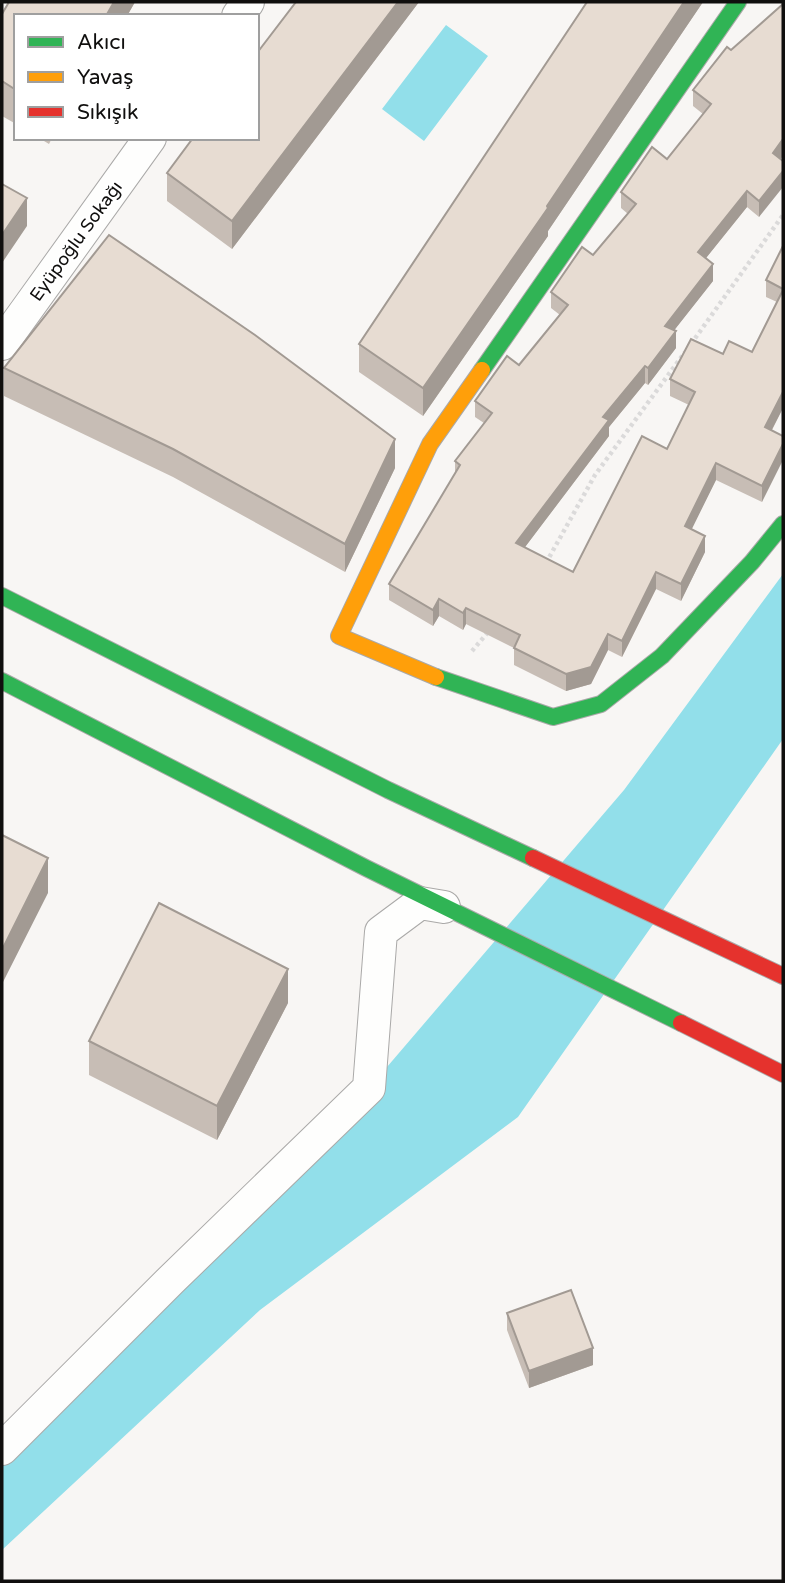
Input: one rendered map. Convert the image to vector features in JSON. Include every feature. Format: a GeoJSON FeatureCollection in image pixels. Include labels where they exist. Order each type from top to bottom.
{"type":"FeatureCollection","features":[{"type":"Feature","properties":{"kind":"main road"},"geometry":{"type":"LineString","coordinates":[[738,2],[430,444],[339,636],[445,681],[553,717],[601,704],[662,656],[752,562],[783,524]]}},
{"type":"Feature","properties":{"kind":"main road"},"geometry":{"type":"LineString","coordinates":[[2,582],[36,613]]}},
{"type":"Feature","properties":{"kind":"main road"},"geometry":{"type":"LineString","coordinates":[[2,596],[388,790],[783,976]]}},
{"type":"Feature","properties":{"kind":"main road"},"geometry":{"type":"LineString","coordinates":[[2,681],[366,868],[783,1074]]}},
{"type":"Feature","properties":{"kind":"street","name":"Eyüpoğlu Sokağı"},"geometry":{"type":"LineString","coordinates":[[2,344],[149,140]]}},
{"type":"Feature","properties":{"kind":"street"},"geometry":{"type":"LineString","coordinates":[[2,1449],[263,1189],[369,1088],[381,932],[420,903],[444,907]]}},
{"type":"Feature","properties":{"kind":"path"},"geometry":{"type":"LineString","coordinates":[[540,572],[595,475],[783,215]]}},
{"type":"Feature","properties":{"kind":"path"},"geometry":{"type":"LineString","coordinates":[[445,681],[496,623]]}},
{"type":"Feature","properties":{"kind":"water"},"geometry":{"type":"Polygon","coordinates":[[[446,25],[488,56],[424,141],[382,109],[446,25]]]}},
{"type":"Feature","properties":{"kind":"water"},"geometry":{"type":"Polygon","coordinates":[[[783,574],[783,739],[518,1117],[260,1310],[2,1550],[2,1449],[369,1088],[624,790],[783,574]]]}},
{"type":"Feature","properties":{"kind":"building"},"geometry":{"type":"Polygon","coordinates":[[[9,2],[114,2],[107,14],[14,14],[14,89],[2,81],[2,14],[9,2]]]}},
{"type":"Feature","properties":{"kind":"building"},"geometry":{"type":"Polygon","coordinates":[[[296,2],[398,2],[232,221],[167,173],[192,140],[259,140],[259,50],[296,2]]]}},
{"type":"Feature","properties":{"kind":"building"},"geometry":{"type":"Polygon","coordinates":[[[587,2],[684,2],[548,208],[423,388],[359,344],[587,2]]]}},
{"type":"Feature","properties":{"kind":"building"},"geometry":{"type":"Polygon","coordinates":[[[783,4],[783,139],[773,153],[783,161],[783,171],[759,201],[747,191],[698,252],[713,264],[665,326],[676,331],[648,368],[645,366],[603,417],[609,420],[516,543],[573,572],[642,436],[667,449],[695,392],[670,379],[691,339],[723,354],[729,341],[752,352],[783,290],[783,392],[765,427],[783,436],[783,444],[762,486],[716,463],[685,526],[705,536],[681,584],[656,572],[622,641],[608,634],[591,667],[566,674],[514,648],[520,635],[466,608],[463,613],[439,599],[433,610],[389,584],[460,465],[455,461],[492,413],[475,401],[507,356],[519,365],[568,305],[551,292],[582,247],[593,255],[636,204],[621,192],[652,147],[667,159],[711,104],[693,90],[727,47],[731,50],[783,4]]]}},
{"type":"Feature","properties":{"kind":"building"},"geometry":{"type":"Polygon","coordinates":[[[2,184],[27,198],[2,235],[2,184]]]}},
{"type":"Feature","properties":{"kind":"building"},"geometry":{"type":"Polygon","coordinates":[[[109,235],[255,335],[395,439],[345,544],[173,449],[4,368],[109,235]]]}},
{"type":"Feature","properties":{"kind":"building"},"geometry":{"type":"Polygon","coordinates":[[[783,246],[783,289],[766,280],[783,246]]]}},
{"type":"Feature","properties":{"kind":"building"},"geometry":{"type":"Polygon","coordinates":[[[2,835],[48,858],[2,950],[2,835]]]}},
{"type":"Feature","properties":{"kind":"building"},"geometry":{"type":"Polygon","coordinates":[[[159,903],[288,969],[217,1106],[89,1041],[159,903]]]}},
{"type":"Feature","properties":{"kind":"building"},"geometry":{"type":"Polygon","coordinates":[[[571,1290],[593,1348],[529,1371],[507,1313],[571,1290]]]}},
{"type":"Feature","properties":{"kind":"traffic: fast"},"geometry":{"type":"LineString","coordinates":[[482,370],[738,2]]}},
{"type":"Feature","properties":{"kind":"traffic: fast"},"geometry":{"type":"LineString","coordinates":[[436,677],[553,717],[601,704],[662,656],[752,562],[783,524]]}},
{"type":"Feature","properties":{"kind":"traffic: fast"},"geometry":{"type":"LineString","coordinates":[[2,596],[388,790],[533,858]]}},
{"type":"Feature","properties":{"kind":"traffic: fast"},"geometry":{"type":"LineString","coordinates":[[2,681],[366,868],[681,1023]]}},
{"type":"Feature","properties":{"kind":"traffic: slow"},"geometry":{"type":"LineString","coordinates":[[436,677],[339,636],[430,444],[482,370]]}},
{"type":"Feature","properties":{"kind":"traffic: jam"},"geometry":{"type":"LineString","coordinates":[[533,858],[783,976]]}},
{"type":"Feature","properties":{"kind":"traffic: jam"},"geometry":{"type":"LineString","coordinates":[[681,1023],[783,1074]]}}]}
